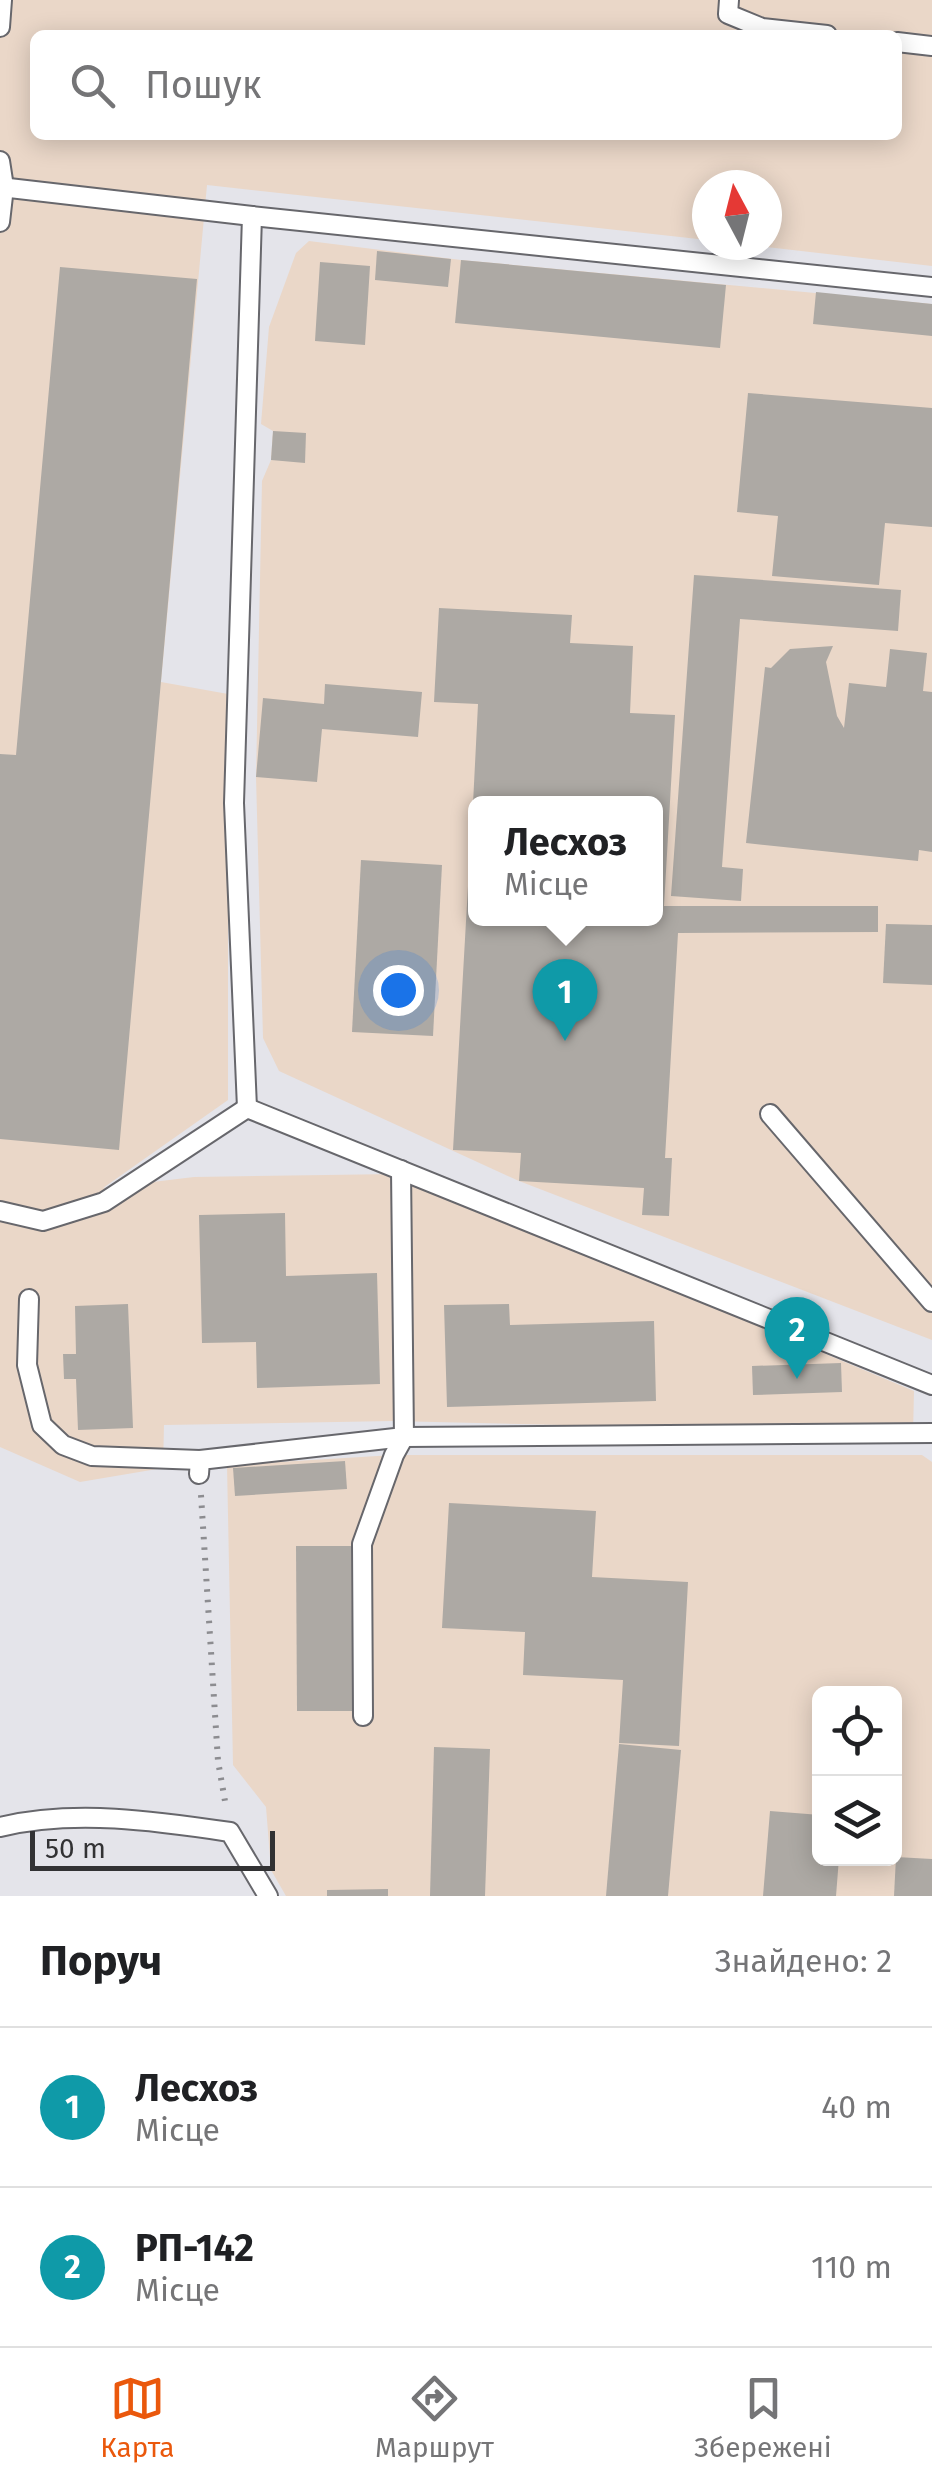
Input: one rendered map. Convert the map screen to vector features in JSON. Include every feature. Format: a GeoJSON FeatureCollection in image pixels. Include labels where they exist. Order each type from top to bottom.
{"type":"FeatureCollection","features":[{"type":"Feature","properties":{"kind":"lane"},"geometry":{"type":"LineString","coordinates":[[0,27],[2,0]]}},
{"type":"Feature","properties":{"kind":"lane"},"geometry":{"type":"LineString","coordinates":[[729,0],[728,14],[762,28],[781,30]]}},
{"type":"Feature","properties":{"kind":"lane"},"geometry":{"type":"LineString","coordinates":[[902,43],[932,46]]}},
{"type":"Feature","properties":{"kind":"lane"},"geometry":{"type":"LineString","coordinates":[[0,161],[0,222]]}},
{"type":"Feature","properties":{"kind":"lane"},"geometry":{"type":"LineString","coordinates":[[2,187],[932,287]]}},
{"type":"Feature","properties":{"kind":"lane"},"geometry":{"type":"LineString","coordinates":[[247,1108],[234,804],[252,216]]}},
{"type":"Feature","properties":{"kind":"lane"},"geometry":{"type":"LineString","coordinates":[[247,1108],[932,1385]]}},
{"type":"Feature","properties":{"kind":"lane"},"geometry":{"type":"LineString","coordinates":[[0,1210],[42,1221],[104,1202],[247,1108]]}},
{"type":"Feature","properties":{"kind":"lane"},"geometry":{"type":"LineString","coordinates":[[770,1114],[932,1302]]}},
{"type":"Feature","properties":{"kind":"lane"},"geometry":{"type":"LineString","coordinates":[[363,1716],[362,1544],[404,1436],[401,1170]]}},
{"type":"Feature","properties":{"kind":"lane"},"geometry":{"type":"LineString","coordinates":[[29,1299],[26,1365],[42,1425],[63,1446],[92,1456],[200,1467],[404,1436],[932,1433]]}},
{"type":"Feature","properties":{"kind":"lane"},"geometry":{"type":"LineString","coordinates":[[0,1827],[32,1819],[148,1820],[230,1832],[268,1896]]}},
{"type":"Feature","properties":{"kind":"path"},"geometry":{"type":"LineString","coordinates":[[200,1467],[218,1761],[230,1832]]}},
{"type":"Feature","properties":{"kind":"shaded area"},"geometry":{"type":"Polygon","coordinates":[[[0,0],[932,0],[932,266],[782,249],[782,170],[692,170],[692,238],[207,185],[161,682],[228,694],[228,1100],[103,1188],[194,1177],[397,1174],[914,1391],[913,1433],[392,1421],[164,1425],[163,1468],[80,1482],[0,1447],[0,0]]]}},
{"type":"Feature","properties":{"kind":"shaded area"},"geometry":{"type":"Polygon","coordinates":[[[309,241],[461,260],[932,304],[932,1340],[519,1181],[279,1071],[263,1038],[256,777],[262,481],[271,460],[273,431],[261,424],[269,327],[296,253],[309,241]]]}},
{"type":"Feature","properties":{"kind":"shaded area"},"geometry":{"type":"Polygon","coordinates":[[[394,1455],[922,1455],[932,1462],[932,1896],[286,1896],[271,1870],[266,1807],[233,1765],[227,1465],[394,1455]]]}},
{"type":"Feature","properties":{"kind":"building"},"geometry":{"type":"Polygon","coordinates":[[[377,251],[451,259],[448,287],[375,280],[377,251]]]}},
{"type":"Feature","properties":{"kind":"building"},"geometry":{"type":"Polygon","coordinates":[[[461,260],[726,285],[720,348],[455,323],[461,260]]]}},
{"type":"Feature","properties":{"kind":"building"},"geometry":{"type":"Polygon","coordinates":[[[320,262],[370,266],[365,345],[315,341],[320,262]]]}},
{"type":"Feature","properties":{"kind":"building"},"geometry":{"type":"Polygon","coordinates":[[[60,267],[197,279],[119,1150],[0,1139],[0,754],[16,755],[60,267]]]}},
{"type":"Feature","properties":{"kind":"building"},"geometry":{"type":"Polygon","coordinates":[[[816,292],[932,304],[932,336],[813,324],[816,292]]]}},
{"type":"Feature","properties":{"kind":"building"},"geometry":{"type":"Polygon","coordinates":[[[748,393],[932,408],[932,527],[885,523],[879,585],[772,576],[778,516],[737,512],[748,393]]]}},
{"type":"Feature","properties":{"kind":"building"},"geometry":{"type":"Polygon","coordinates":[[[273,431],[306,433],[305,463],[271,460],[273,431]]]}},
{"type":"Feature","properties":{"kind":"building"},"geometry":{"type":"Polygon","coordinates":[[[694,575],[901,590],[898,631],[740,619],[722,867],[743,869],[741,901],[671,896],[694,575]]]}},
{"type":"Feature","properties":{"kind":"building"},"geometry":{"type":"Polygon","coordinates":[[[439,608],[572,615],[570,643],[633,646],[630,713],[675,715],[664,906],[878,906],[878,932],[678,933],[665,1158],[672,1158],[669,1216],[642,1215],[644,1188],[519,1181],[521,1153],[453,1150],[468,886],[468,926],[663,926],[663,796],[473,796],[478,704],[434,702],[439,608]]]}},
{"type":"Feature","properties":{"kind":"building"},"geometry":{"type":"Polygon","coordinates":[[[833,646],[826,662],[837,716],[844,728],[849,683],[886,687],[890,649],[927,653],[923,691],[932,692],[932,852],[919,850],[918,861],[746,843],[765,667],[771,668],[790,649],[833,646]]]}},
{"type":"Feature","properties":{"kind":"building"},"geometry":{"type":"Polygon","coordinates":[[[325,684],[422,692],[418,737],[322,729],[317,782],[256,777],[263,698],[324,704],[325,684]]]}},
{"type":"Feature","properties":{"kind":"building"},"geometry":{"type":"Polygon","coordinates":[[[361,860],[442,865],[433,1036],[352,1032],[361,860]]]}},
{"type":"Feature","properties":{"kind":"building"},"geometry":{"type":"Polygon","coordinates":[[[886,924],[932,925],[932,985],[883,983],[886,924]]]}},
{"type":"Feature","properties":{"kind":"building"},"geometry":{"type":"Polygon","coordinates":[[[285,1213],[286,1276],[377,1273],[380,1384],[257,1388],[256,1342],[202,1343],[199,1215],[285,1213]]]}},
{"type":"Feature","properties":{"kind":"building"},"geometry":{"type":"Polygon","coordinates":[[[128,1304],[133,1428],[78,1430],[76,1379],[64,1379],[63,1354],[76,1354],[75,1306],[128,1304]]]}},
{"type":"Feature","properties":{"kind":"building"},"geometry":{"type":"Polygon","coordinates":[[[509,1304],[510,1325],[654,1321],[656,1401],[447,1407],[444,1305],[509,1304]]]}},
{"type":"Feature","properties":{"kind":"building"},"geometry":{"type":"Polygon","coordinates":[[[841,1363],[842,1392],[753,1395],[752,1366],[841,1363]]]}},
{"type":"Feature","properties":{"kind":"building"},"geometry":{"type":"Polygon","coordinates":[[[345,1461],[347,1489],[235,1496],[233,1468],[345,1461]]]}},
{"type":"Feature","properties":{"kind":"building"},"geometry":{"type":"Polygon","coordinates":[[[449,1503],[596,1511],[592,1577],[688,1582],[679,1746],[619,1743],[623,1680],[523,1675],[525,1632],[442,1628],[449,1503]]]}},
{"type":"Feature","properties":{"kind":"building"},"geometry":{"type":"Polygon","coordinates":[[[296,1546],[351,1546],[353,1711],[297,1711],[296,1546]]]}},
{"type":"Feature","properties":{"kind":"building"},"geometry":{"type":"Polygon","coordinates":[[[619,1744],[681,1750],[668,1896],[606,1896],[619,1744]]]}},
{"type":"Feature","properties":{"kind":"building"},"geometry":{"type":"Polygon","coordinates":[[[434,1747],[490,1749],[485,1896],[430,1896],[434,1747]]]}},
{"type":"Feature","properties":{"kind":"building"},"geometry":{"type":"Polygon","coordinates":[[[770,1811],[812,1814],[812,1866],[838,1866],[836,1896],[763,1896],[770,1811]]]}},
{"type":"Feature","properties":{"kind":"building"},"geometry":{"type":"Polygon","coordinates":[[[902,1857],[932,1859],[932,1896],[894,1896],[896,1866],[902,1866],[902,1857]]]}},
{"type":"Feature","properties":{"kind":"building"},"geometry":{"type":"Polygon","coordinates":[[[388,1889],[388,1896],[327,1896],[327,1890],[388,1889]]]}},
{"type":"Feature","properties":{"kind":"place","name":"Лесхоз"},"geometry":{"type":"Point","coordinates":[565,1041]}},
{"type":"Feature","properties":{"kind":"place","name":"РП-142"},"geometry":{"type":"Point","coordinates":[797,1379]}}]}
